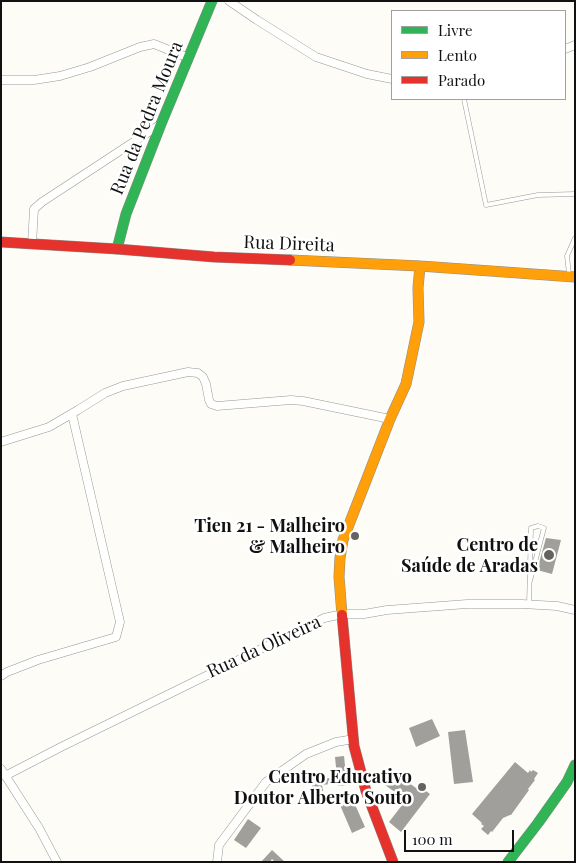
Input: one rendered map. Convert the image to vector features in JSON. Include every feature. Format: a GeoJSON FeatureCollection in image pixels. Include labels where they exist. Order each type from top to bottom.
{"type":"FeatureCollection","features":[{"type":"Feature","properties":{"kind":"street","name":"Rua da Pedra Moura"},"geometry":{"type":"LineString","coordinates":[[117,249],[123,222],[212,1]]}},
{"type":"Feature","properties":{"kind":"street"},"geometry":{"type":"LineString","coordinates":[[229,1],[316,57],[367,74],[391,79]]}},
{"type":"Feature","properties":{"kind":"street"},"geometry":{"type":"LineString","coordinates":[[1,80],[34,80],[60,76],[90,67],[140,47],[154,44],[189,58]]}},
{"type":"Feature","properties":{"kind":"street"},"geometry":{"type":"LineString","coordinates":[[32,244],[34,209],[161,124]]}},
{"type":"Feature","properties":{"kind":"street","name":"Rua Direita"},"geometry":{"type":"LineString","coordinates":[[1,242],[214,257],[420,266],[572,277]]}},
{"type":"Feature","properties":{"kind":"street"},"geometry":{"type":"LineString","coordinates":[[393,862],[366,791],[354,746],[339,577],[343,540],[390,419],[406,384],[419,322],[418,288],[420,266]]}},
{"type":"Feature","properties":{"kind":"street"},"geometry":{"type":"LineString","coordinates":[[1,442],[49,427],[105,393],[123,386],[188,372],[198,373],[203,377],[209,400],[211,404],[217,406],[303,400],[390,419]]}},
{"type":"Feature","properties":{"kind":"street"},"geometry":{"type":"LineString","coordinates":[[1,676],[38,660],[116,637],[120,622],[72,414]]}},
{"type":"Feature","properties":{"kind":"street","name":"Rua da Oliveira"},"geometry":{"type":"LineString","coordinates":[[3,772],[70,742],[324,618],[343,614],[364,614],[387,610],[467,604],[557,606],[575,610]]}},
{"type":"Feature","properties":{"kind":"street"},"geometry":{"type":"LineString","coordinates":[[217,862],[219,845],[266,782],[306,754],[336,742],[354,739]]}},
{"type":"Feature","properties":{"kind":"street"},"geometry":{"type":"LineString","coordinates":[[508,862],[567,782],[575,765]]}},
{"type":"Feature","properties":{"kind":"street"},"geometry":{"type":"LineString","coordinates":[[3,772],[39,828],[57,862]]}},
{"type":"Feature","properties":{"kind":"lane"},"geometry":{"type":"LineString","coordinates":[[464,100],[486,205],[538,195],[575,194]]}},
{"type":"Feature","properties":{"kind":"lane"},"geometry":{"type":"LineString","coordinates":[[572,277],[567,256],[575,238]]}},
{"type":"Feature","properties":{"kind":"lane"},"geometry":{"type":"LineString","coordinates":[[529,605],[531,528],[538,526],[544,528],[530,581]]}},
{"type":"Feature","properties":{"kind":"building","name":"Centro de Saúde de Aradas"},"geometry":{"type":"Polygon","coordinates":[[[546,538],[561,540],[552,574],[537,570],[546,538]]]}},
{"type":"Feature","properties":{"kind":"building"},"geometry":{"type":"Polygon","coordinates":[[[432,719],[440,736],[416,747],[409,728],[432,719]]]}},
{"type":"Feature","properties":{"kind":"building"},"geometry":{"type":"Polygon","coordinates":[[[465,730],[473,782],[454,784],[448,732],[465,730]]]}},
{"type":"Feature","properties":{"kind":"building"},"geometry":{"type":"Polygon","coordinates":[[[344,756],[347,785],[338,786],[338,783],[322,785],[323,791],[313,792],[311,776],[321,775],[322,779],[337,777],[335,757],[344,756]]]}},
{"type":"Feature","properties":{"kind":"building"},"geometry":{"type":"Polygon","coordinates":[[[515,762],[528,773],[530,770],[531,772],[533,770],[538,773],[529,790],[511,815],[503,818],[488,835],[481,829],[484,826],[482,823],[472,814],[515,762]]]}},
{"type":"Feature","properties":{"kind":"building"},"geometry":{"type":"Polygon","coordinates":[[[394,772],[416,788],[418,785],[430,794],[401,832],[389,822],[406,800],[385,785],[394,772]]]}},
{"type":"Feature","properties":{"kind":"building"},"geometry":{"type":"Polygon","coordinates":[[[353,800],[365,827],[352,833],[340,805],[353,800]]]}},
{"type":"Feature","properties":{"kind":"building"},"geometry":{"type":"Polygon","coordinates":[[[248,819],[261,828],[246,848],[234,840],[248,819]]]}},
{"type":"Feature","properties":{"kind":"building"},"geometry":{"type":"Polygon","coordinates":[[[272,850],[285,862],[275,862],[272,859],[270,862],[261,862],[272,850]]]}},
{"type":"Feature","properties":{"kind":"traffic: fast"},"geometry":{"type":"LineString","coordinates":[[117,249],[126,214],[212,1]]}},
{"type":"Feature","properties":{"kind":"traffic: fast"},"geometry":{"type":"LineString","coordinates":[[508,862],[567,782],[575,765]]}},
{"type":"Feature","properties":{"kind":"traffic: slow"},"geometry":{"type":"LineString","coordinates":[[290,260],[420,266],[575,277]]}},
{"type":"Feature","properties":{"kind":"traffic: slow"},"geometry":{"type":"LineString","coordinates":[[342,615],[339,577],[343,540],[390,419],[406,384],[419,322],[418,288],[420,266]]}},
{"type":"Feature","properties":{"kind":"traffic: jam"},"geometry":{"type":"LineString","coordinates":[[1,242],[214,257],[290,260]]}},
{"type":"Feature","properties":{"kind":"traffic: jam"},"geometry":{"type":"LineString","coordinates":[[342,615],[354,746],[366,791],[393,862]]}},
{"type":"Feature","properties":{"kind":"place","name":"Tien 21 - Malheiro & Malheiro"},"geometry":{"type":"Point","coordinates":[355,536]}},
{"type":"Feature","properties":{"kind":"place","name":"Centro de Saúde de Aradas"},"geometry":{"type":"Point","coordinates":[549,555]}},
{"type":"Feature","properties":{"kind":"place","name":"Centro Educativo Doutor Alberto Souto"},"geometry":{"type":"Point","coordinates":[422,787]}}]}
